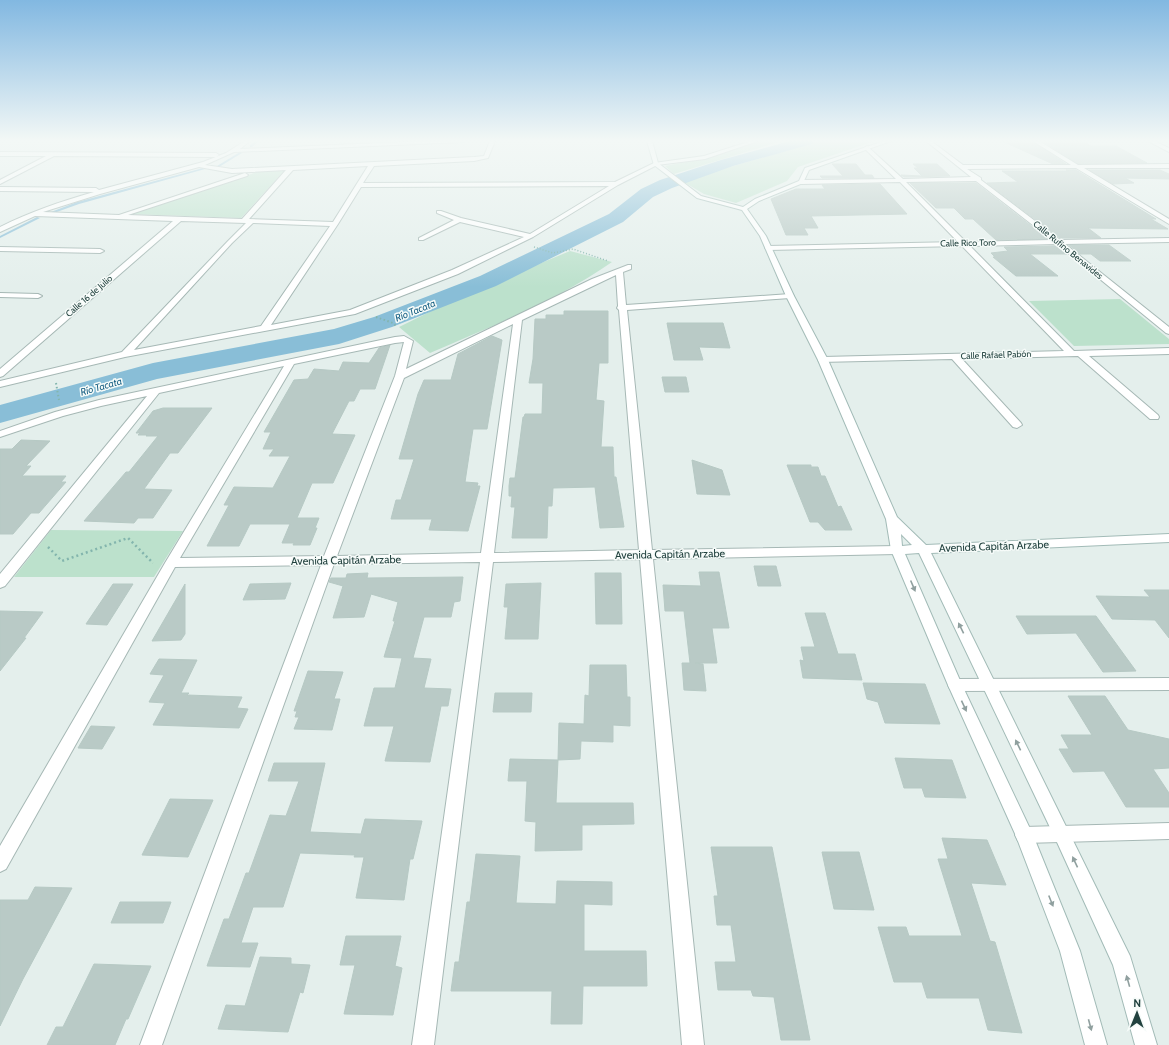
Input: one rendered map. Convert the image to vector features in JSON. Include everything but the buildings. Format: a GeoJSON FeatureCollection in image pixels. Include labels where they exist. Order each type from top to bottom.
{"type":"FeatureCollection","features":[{"type":"Feature","properties":{"kind":"street"},"geometry":{"type":"LineString","coordinates":[[84,190],[109,190]]}},
{"type":"Feature","properties":{"kind":"street"},"geometry":{"type":"LineString","coordinates":[[0,230],[14,222],[34,214],[64,203],[109,190]]}},
{"type":"Feature","properties":{"kind":"street"},"geometry":{"type":"LineString","coordinates":[[114,217],[199,190]]}},
{"type":"Feature","properties":{"kind":"street"},"geometry":{"type":"LineString","coordinates":[[244,221],[272,190]]}},
{"type":"Feature","properties":{"kind":"street"},"geometry":{"type":"LineString","coordinates":[[264,328],[335,224],[356,190]]}},
{"type":"Feature","properties":{"kind":"street"},"geometry":{"type":"LineString","coordinates":[[0,384],[125,354],[352,312],[455,272],[531,236],[607,190]]}},
{"type":"Feature","properties":{"kind":"street"},"geometry":{"type":"LineString","coordinates":[[689,190],[699,197],[744,209],[762,236],[790,296],[823,360],[892,519],[897,550],[955,685],[1024,835],[1070,951],[1096,1045]]}},
{"type":"Feature","properties":{"kind":"street"},"geometry":{"type":"LineString","coordinates":[[744,209],[757,200],[782,190]]}},
{"type":"Feature","properties":{"kind":"street"},"geometry":{"type":"LineString","coordinates":[[911,190],[1076,353],[1154,417]]}},
{"type":"Feature","properties":{"kind":"street","name":"Calle Rufino Benavides"},"geometry":{"type":"LineString","coordinates":[[991,190],[1169,331]]}},
{"type":"Feature","properties":{"kind":"street"},"geometry":{"type":"LineString","coordinates":[[1117,190],[1169,222]]}},
{"type":"Feature","properties":{"kind":"street"},"geometry":{"type":"LineString","coordinates":[[438,212],[459,220],[531,236]]}},
{"type":"Feature","properties":{"kind":"street"},"geometry":{"type":"LineString","coordinates":[[34,214],[335,224]]}},
{"type":"Feature","properties":{"kind":"street","name":"Calle 16 de Julio"},"geometry":{"type":"LineString","coordinates":[[0,374],[179,219]]}},
{"type":"Feature","properties":{"kind":"street"},"geometry":{"type":"LineString","coordinates":[[421,239],[459,220]]}},
{"type":"Feature","properties":{"kind":"street"},"geometry":{"type":"LineString","coordinates":[[125,354],[230,242],[252,221]]}},
{"type":"Feature","properties":{"kind":"street"},"geometry":{"type":"LineString","coordinates":[[0,222],[14,222]]}},
{"type":"Feature","properties":{"kind":"street","name":"Calle Rico Toro"},"geometry":{"type":"LineString","coordinates":[[768,248],[1169,240]]}},
{"type":"Feature","properties":{"kind":"street"},"geometry":{"type":"LineString","coordinates":[[0,248],[100,251]]}},
{"type":"Feature","properties":{"kind":"street"},"geometry":{"type":"LineString","coordinates":[[400,376],[518,318],[623,269],[622,308],[693,1045]]}},
{"type":"Feature","properties":{"kind":"street"},"geometry":{"type":"LineString","coordinates":[[0,295],[38,296]]}},
{"type":"Feature","properties":{"kind":"street"},"geometry":{"type":"LineString","coordinates":[[622,308],[790,296]]}},
{"type":"Feature","properties":{"kind":"street"},"geometry":{"type":"LineString","coordinates":[[423,1045],[518,318]]}},
{"type":"Feature","properties":{"kind":"street"},"geometry":{"type":"LineString","coordinates":[[0,434],[59,414],[99,403],[395,340],[409,341],[400,376],[329,560],[151,1045]]}},
{"type":"Feature","properties":{"kind":"street","name":"Calle Rafael Pabón"},"geometry":{"type":"LineString","coordinates":[[823,360],[1169,351]]}},
{"type":"Feature","properties":{"kind":"street"},"geometry":{"type":"LineString","coordinates":[[955,356],[1017,426]]}},
{"type":"Feature","properties":{"kind":"street"},"geometry":{"type":"LineString","coordinates":[[0,864],[168,569],[291,362]]}},
{"type":"Feature","properties":{"kind":"street"},"geometry":{"type":"LineString","coordinates":[[0,583],[156,391]]}},
{"type":"Feature","properties":{"kind":"street"},"geometry":{"type":"LineString","coordinates":[[892,519],[923,548],[1062,834],[1123,963],[1146,1045]]}},
{"type":"Feature","properties":{"kind":"street","name":"Avenida Capitán Arzabe"},"geometry":{"type":"LineString","coordinates":[[168,569],[329,560],[897,550],[1169,538]]}},
{"type":"Feature","properties":{"kind":"street"},"geometry":{"type":"LineString","coordinates":[[0,565],[14,565]]}},
{"type":"Feature","properties":{"kind":"street"},"geometry":{"type":"LineString","coordinates":[[955,685],[1169,684]]}},
{"type":"Feature","properties":{"kind":"street"},"geometry":{"type":"LineString","coordinates":[[1024,835],[1169,831]]}},
{"type":"Feature","properties":{"kind":"path"},"geometry":{"type":"LineString","coordinates":[[538,249],[553,253],[573,249],[623,269]]}},
{"type":"Feature","properties":{"kind":"path"},"geometry":{"type":"LineString","coordinates":[[373,317],[393,323]]}},
{"type":"Feature","properties":{"kind":"path"},"geometry":{"type":"LineString","coordinates":[[58,393],[59,403]]}},
{"type":"Feature","properties":{"kind":"path"},"geometry":{"type":"LineString","coordinates":[[38,536],[62,561],[128,538],[168,569]]}},
{"type":"Feature","properties":{"kind":"green space"},"geometry":{"type":"Polygon","coordinates":[[[206,190],[267,190],[241,218],[131,214],[206,190]]]}},
{"type":"Feature","properties":{"kind":"green space"},"geometry":{"type":"Polygon","coordinates":[[[697,190],[767,190],[736,203],[704,194],[697,190]]]}},
{"type":"Feature","properties":{"kind":"green space"},"geometry":{"type":"Polygon","coordinates":[[[570,251],[612,262],[569,289],[546,301],[500,323],[430,353],[399,327],[462,296],[570,251]]]}},
{"type":"Feature","properties":{"kind":"green space"},"geometry":{"type":"Polygon","coordinates":[[[1120,299],[1169,339],[1169,344],[1074,346],[1029,301],[1120,299]]]}},
{"type":"Feature","properties":{"kind":"green space"},"geometry":{"type":"Polygon","coordinates":[[[51,530],[183,531],[154,577],[14,577],[51,530]]]}},
{"type":"Feature","properties":{"kind":"waterway"},"geometry":{"type":"LineString","coordinates":[[53,212],[78,203],[127,190]]}},
{"type":"Feature","properties":{"kind":"waterway","name":"Río Tacata"},"geometry":{"type":"LineString","coordinates":[[0,414],[153,371],[339,336],[383,322],[488,281],[616,218],[647,193],[654,190]]}},
{"type":"Feature","properties":{"kind":"waterway"},"geometry":{"type":"LineString","coordinates":[[0,237],[38,218]]}}]}
